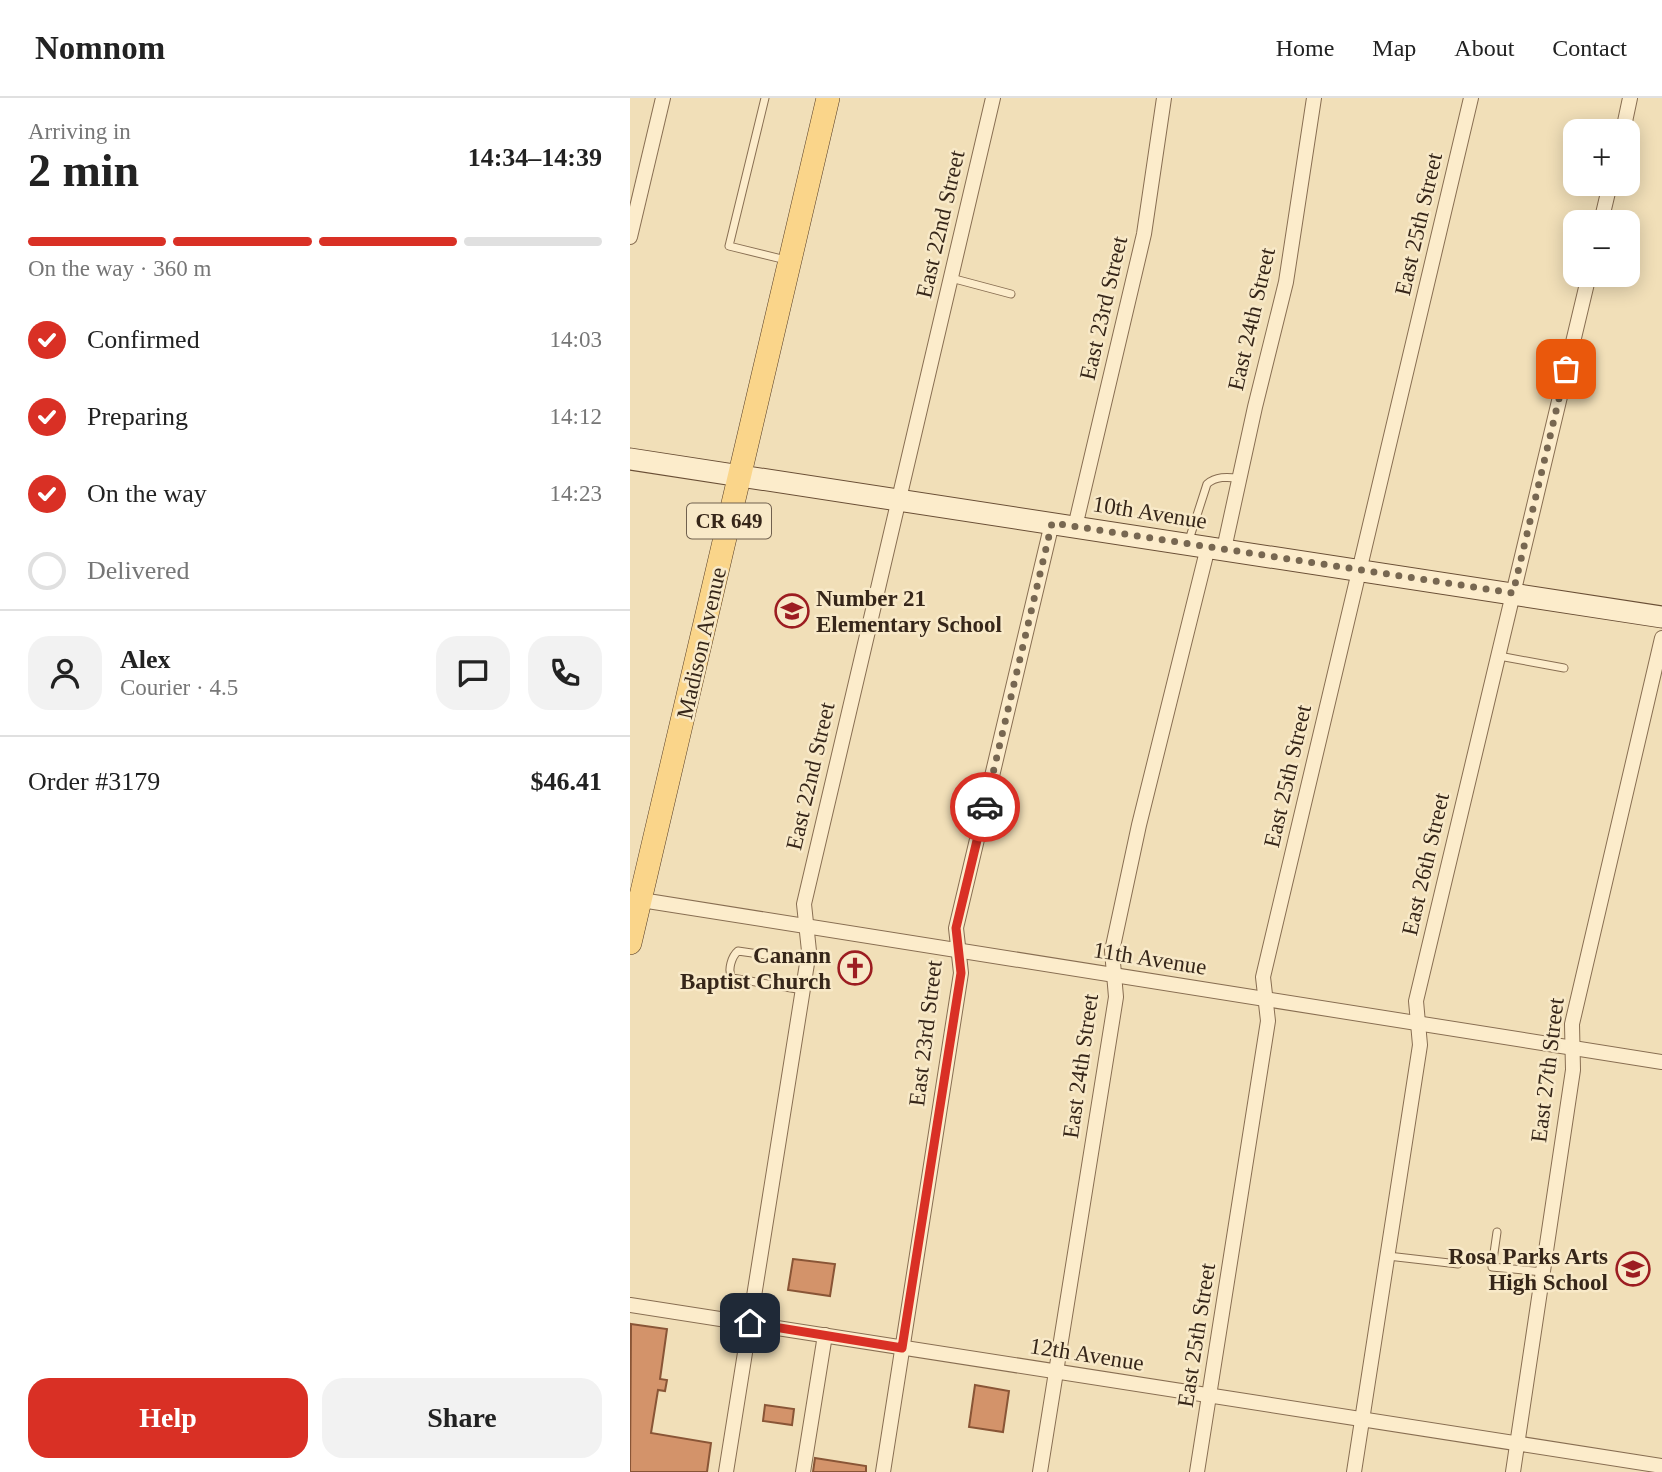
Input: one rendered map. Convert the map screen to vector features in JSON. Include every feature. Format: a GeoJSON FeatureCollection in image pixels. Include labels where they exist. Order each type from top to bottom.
{"type":"FeatureCollection","features":[{"type":"Feature","properties":{"kind":"main road","name":"Madison Avenue"},"geometry":{"type":"LineString","coordinates":[[630,943],[635,899],[740,476],[828,98]]}},
{"type":"Feature","properties":{"kind":"main road","name":"10th Avenue"},"geometry":{"type":"LineString","coordinates":[[630,459],[1662,617]]}},
{"type":"Feature","properties":{"kind":"street"},"geometry":{"type":"LineString","coordinates":[[630,237],[663,98]]}},
{"type":"Feature","properties":{"kind":"street","name":"East 22nd Street"},"geometry":{"type":"LineString","coordinates":[[726,1472],[810,951],[804,904],[993,98]]}},
{"type":"Feature","properties":{"kind":"street","name":"East 23rd Street"},"geometry":{"type":"LineString","coordinates":[[1075,527],[1144,234],[1164,98]]}},
{"type":"Feature","properties":{"kind":"street","name":"East 24th Street"},"geometry":{"type":"LineString","coordinates":[[1040,1472],[1116,997],[1112,951],[1206,547],[1239,478],[1286,282],[1314,98]]}},
{"type":"Feature","properties":{"kind":"street","name":"East 25th Street"},"geometry":{"type":"LineString","coordinates":[[1197,1472],[1268,1021],[1263,977],[1471,98]]}},
{"type":"Feature","properties":{"kind":"street"},"geometry":{"type":"LineString","coordinates":[[1626,119],[1630,98]]}},
{"type":"Feature","properties":{"kind":"street","name":"East 26th Street"},"geometry":{"type":"LineString","coordinates":[[1354,1472],[1420,1045],[1416,1001],[1586,287]]}},
{"type":"Feature","properties":{"kind":"street","name":"East 23rd Street"},"geometry":{"type":"LineString","coordinates":[[883,1472],[961,973],[956,928],[1052,523]]}},
{"type":"Feature","properties":{"kind":"street","name":"East 27th Street"},"geometry":{"type":"LineString","coordinates":[[1513,1472],[1573,1070],[1572,1024],[1662,638]]}},
{"type":"Feature","properties":{"kind":"street","name":"11th Avenue"},"geometry":{"type":"LineString","coordinates":[[635,899],[1662,1062]]}},
{"type":"Feature","properties":{"kind":"street","name":"12th Avenue"},"geometry":{"type":"LineString","coordinates":[[630,1305],[1662,1466]]}},
{"type":"Feature","properties":{"kind":"street"},"geometry":{"type":"LineString","coordinates":[[803,1472],[825,1335]]}},
{"type":"Feature","properties":{"kind":"lane"},"geometry":{"type":"LineString","coordinates":[[765,98],[729,246],[790,261]]}},
{"type":"Feature","properties":{"kind":"lane"},"geometry":{"type":"LineString","coordinates":[[951,278],[1011,294]]}},
{"type":"Feature","properties":{"kind":"lane"},"geometry":{"type":"LineString","coordinates":[[1206,547],[1207,484],[1211,480],[1225,477],[1239,478]]}},
{"type":"Feature","properties":{"kind":"lane"},"geometry":{"type":"LineString","coordinates":[[1498,655],[1564,668]]}},
{"type":"Feature","properties":{"kind":"lane"},"geometry":{"type":"LineString","coordinates":[[803,990],[732,978],[730,970],[738,951],[807,961]]}},
{"type":"Feature","properties":{"kind":"lane"},"geometry":{"type":"LineString","coordinates":[[1497,1232],[1492,1267],[1543,1272]]}},
{"type":"Feature","properties":{"kind":"lane"},"geometry":{"type":"LineString","coordinates":[[1388,1256],[1458,1264]]}},
{"type":"Feature","properties":{"kind":"building"},"geometry":{"type":"Polygon","coordinates":[[[793,1259],[835,1264],[830,1296],[788,1290],[793,1259]]]}},
{"type":"Feature","properties":{"kind":"building"},"geometry":{"type":"Polygon","coordinates":[[[631,1324],[667,1329],[660,1379],[667,1380],[665,1391],[658,1390],[651,1433],[711,1443],[707,1472],[630,1472],[631,1324]]]}},
{"type":"Feature","properties":{"kind":"building"},"geometry":{"type":"Polygon","coordinates":[[[975,1385],[1009,1391],[1003,1432],[969,1427],[975,1385]]]}},
{"type":"Feature","properties":{"kind":"building"},"geometry":{"type":"Polygon","coordinates":[[[765,1405],[794,1409],[792,1425],[763,1421],[765,1405]]]}},
{"type":"Feature","properties":{"kind":"building"},"geometry":{"type":"Polygon","coordinates":[[[815,1458],[866,1466],[866,1472],[813,1472],[815,1458]]]}},
{"type":"Feature","properties":{"kind":"way so far"},"geometry":{"type":"LineString","coordinates":[[985,807],[1052,523],[1513,593],[1566,369]]}},
{"type":"Feature","properties":{"kind":"place","name":"Number 21 Elementary School"},"geometry":{"type":"Point","coordinates":[792,611]}},
{"type":"Feature","properties":{"kind":"place","name":"Canann Baptist Church"},"geometry":{"type":"Point","coordinates":[855,968]}},
{"type":"Feature","properties":{"kind":"place","name":"Rosa Parks Arts High School"},"geometry":{"type":"Point","coordinates":[1633,1269]}},
{"type":"Feature","properties":{"kind":"route"},"geometry":{"type":"LineString","coordinates":[[750,1323],[902,1348],[961,973],[956,928],[985,807]]}}]}
